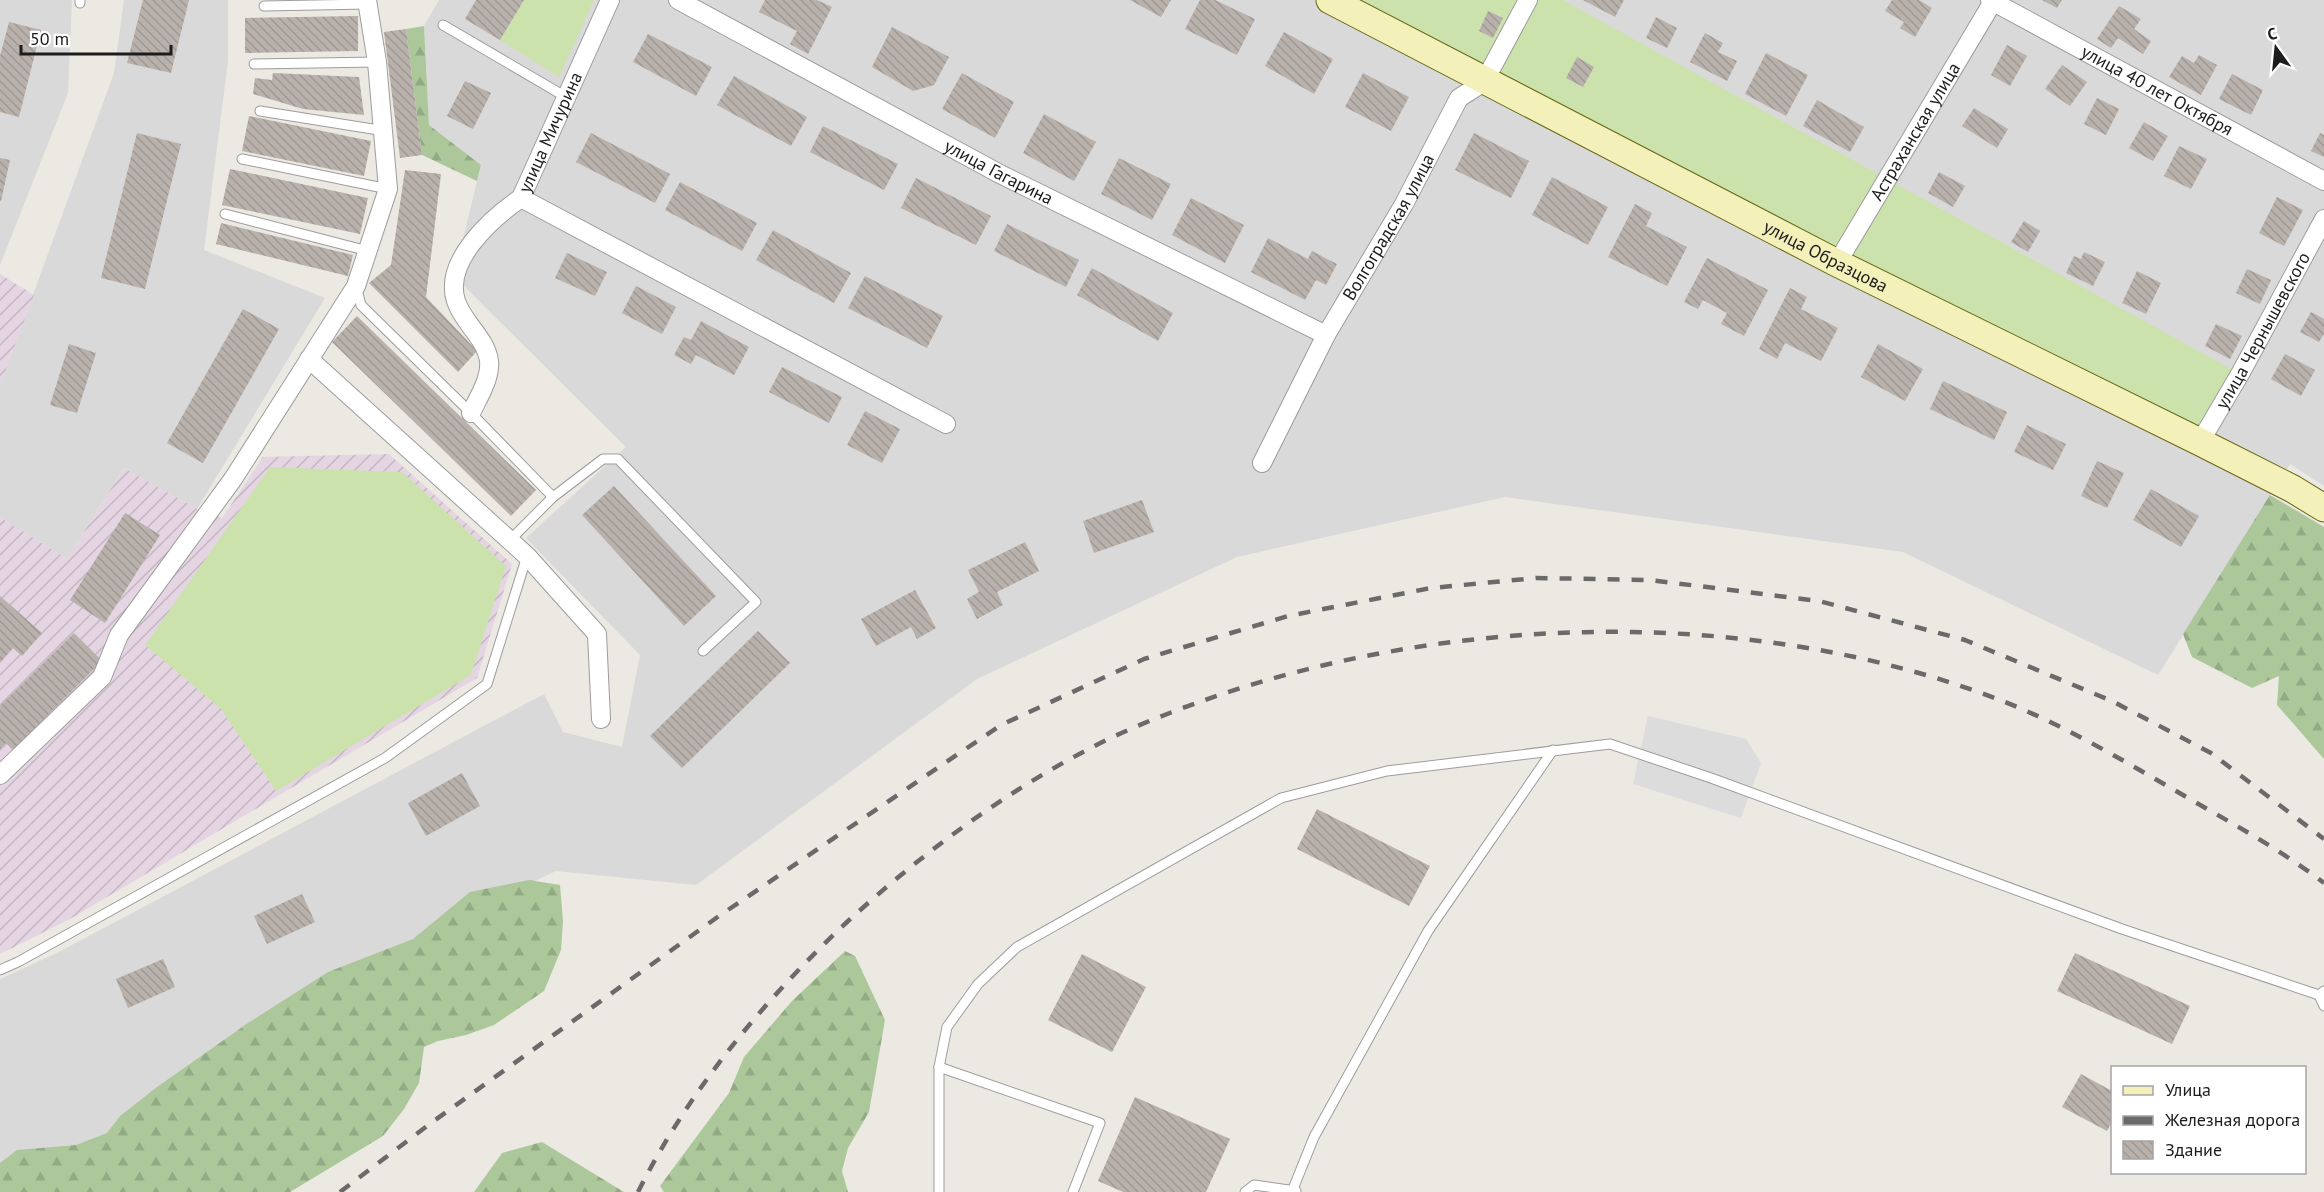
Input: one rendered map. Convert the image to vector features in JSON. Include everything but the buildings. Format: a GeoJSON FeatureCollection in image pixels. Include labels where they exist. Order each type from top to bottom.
{"type":"FeatureCollection","features":[{"type":"Feature","properties":{"kind":"street","name":"улица Мичурина"},"geometry":{"type":"LineString","coordinates":[[471,413],[485,382],[489,363],[484,346],[456,301],[454,282],[464,255],[482,230],[502,211],[521,198],[610,0]]}},
{"type":"Feature","properties":{"kind":"street","name":"улица Гагарина"},"geometry":{"type":"LineString","coordinates":[[678,0],[1000,174],[1326,335]]}},
{"type":"Feature","properties":{"kind":"street","name":"улица Образцова"},"geometry":{"type":"LineString","coordinates":[[1330,0],[1484,82],[1837,263],[2294,489],[2324,508]]}},
{"type":"Feature","properties":{"kind":"street","name":"Волгоградская улица"},"geometry":{"type":"LineString","coordinates":[[1262,463],[1326,335],[1404,204],[1459,98],[1484,82],[1528,0]]}},
{"type":"Feature","properties":{"kind":"street","name":"улица 40 лет Октября"},"geometry":{"type":"LineString","coordinates":[[1992,1],[2324,181]]}},
{"type":"Feature","properties":{"kind":"street","name":"Астраханская улица"},"geometry":{"type":"LineString","coordinates":[[1837,263],[1992,1]]}},
{"type":"Feature","properties":{"kind":"street"},"geometry":{"type":"LineString","coordinates":[[0,775],[102,677],[119,635],[233,479],[356,286],[388,189],[385,131],[368,2]]}},
{"type":"Feature","properties":{"kind":"street"},"geometry":{"type":"LineString","coordinates":[[521,198],[946,424]]}},
{"type":"Feature","properties":{"kind":"street","name":"улица Чернышевского"},"geometry":{"type":"LineString","coordinates":[[2200,442],[2240,374],[2324,219]]}},
{"type":"Feature","properties":{"kind":"street"},"geometry":{"type":"LineString","coordinates":[[309,359],[527,556],[597,634],[601,719]]}},
{"type":"Feature","properties":{"kind":"lane"},"geometry":{"type":"LineString","coordinates":[[264,6],[368,2]]}},
{"type":"Feature","properties":{"kind":"lane"},"geometry":{"type":"LineString","coordinates":[[443,26],[566,97]]}},
{"type":"Feature","properties":{"kind":"lane"},"geometry":{"type":"LineString","coordinates":[[254,64],[377,62]]}},
{"type":"Feature","properties":{"kind":"lane"},"geometry":{"type":"LineString","coordinates":[[260,111],[385,131]]}},
{"type":"Feature","properties":{"kind":"lane"},"geometry":{"type":"LineString","coordinates":[[242,159],[388,189]]}},
{"type":"Feature","properties":{"kind":"lane"},"geometry":{"type":"LineString","coordinates":[[225,214],[369,251]]}},
{"type":"Feature","properties":{"kind":"lane"},"geometry":{"type":"LineString","coordinates":[[356,286],[361,305],[471,413],[553,498]]}},
{"type":"Feature","properties":{"kind":"lane"},"geometry":{"type":"LineString","coordinates":[[510,540],[553,498],[603,459],[618,459],[756,602],[703,651]]}},
{"type":"Feature","properties":{"kind":"lane"},"geometry":{"type":"LineString","coordinates":[[0,970],[385,758],[487,684],[527,556]]}},
{"type":"Feature","properties":{"kind":"lane"},"geometry":{"type":"LineString","coordinates":[[939,1192],[939,1067],[947,1027],[978,984],[1017,947],[1281,798],[1387,771],[1610,744],[1711,778],[2122,929],[2321,993],[2324,1005]]}},
{"type":"Feature","properties":{"kind":"lane"},"geometry":{"type":"LineString","coordinates":[[1245,1192],[1254,1185],[1295,1191],[1314,1137],[1428,931],[1553,750]]}},
{"type":"Feature","properties":{"kind":"lane"},"geometry":{"type":"LineString","coordinates":[[939,1067],[1100,1123],[1073,1192]]}},
{"type":"Feature","properties":{"kind":"shaded area"},"geometry":{"type":"Polygon","coordinates":[[[0,0],[72,0],[68,93],[0,265],[0,0]]]}},
{"type":"Feature","properties":{"kind":"shaded area"},"geometry":{"type":"Polygon","coordinates":[[[124,0],[228,0],[228,61],[204,250],[325,298],[197,509],[124,468],[67,559],[0,517],[0,385],[114,73],[124,0]]]}},
{"type":"Feature","properties":{"kind":"shaded area"},"geometry":{"type":"Polygon","coordinates":[[[439,0],[2324,0],[2324,486],[2290,464],[2158,675],[1903,552],[1505,497],[1237,557],[977,679],[696,885],[556,871],[413,939],[48,1192],[0,1192],[0,979],[55,954],[544,694],[563,732],[622,747],[640,655],[526,538],[626,447],[454,276],[481,165],[429,125],[424,26],[439,0]]]}},
{"type":"Feature","properties":{"kind":"shaded area"},"geometry":{"type":"Polygon","coordinates":[[[0,274],[34,295],[0,385],[0,274]]]}},
{"type":"Feature","properties":{"kind":"shaded area"},"geometry":{"type":"Polygon","coordinates":[[[389,454],[512,564],[477,678],[70,919],[0,954],[0,517],[67,559],[124,468],[197,509],[222,518],[263,457],[389,454]]]}},
{"type":"Feature","properties":{"kind":"shaded area"},"geometry":{"type":"Polygon","coordinates":[[[1648,716],[1746,739],[1761,763],[1741,818],[1633,784],[1648,716]]]}},
{"type":"Feature","properties":{"kind":"green space"},"geometry":{"type":"Polygon","coordinates":[[[524,0],[594,0],[559,77],[500,40],[524,0]]]}},
{"type":"Feature","properties":{"kind":"green space"},"geometry":{"type":"Polygon","coordinates":[[[1330,0],[1563,0],[2240,374],[2200,442],[1330,0]]]}},
{"type":"Feature","properties":{"kind":"green space"},"geometry":{"type":"Polygon","coordinates":[[[424,26],[429,125],[481,165],[477,181],[422,155],[406,29],[424,26]]]}},
{"type":"Feature","properties":{"kind":"green space"},"geometry":{"type":"Polygon","coordinates":[[[270,467],[402,472],[506,566],[471,675],[276,791],[221,709],[145,645],[270,467]]]}},
{"type":"Feature","properties":{"kind":"green space"},"geometry":{"type":"Polygon","coordinates":[[[2270,495],[2324,527],[2324,759],[2277,705],[2279,676],[2252,688],[2192,657],[2183,634],[2270,495]]]}},
{"type":"Feature","properties":{"kind":"green space"},"geometry":{"type":"Polygon","coordinates":[[[529,880],[560,885],[563,921],[561,950],[544,991],[494,1025],[424,1047],[419,1083],[404,1109],[383,1136],[290,1192],[0,1192],[0,1163],[17,1150],[76,1145],[107,1133],[120,1116],[157,1087],[248,1023],[328,972],[413,939],[470,892],[529,880]]]}},
{"type":"Feature","properties":{"kind":"green space"},"geometry":{"type":"Polygon","coordinates":[[[845,951],[855,956],[885,1020],[869,1112],[848,1148],[842,1171],[848,1192],[664,1192],[660,1186],[729,1093],[744,1057],[792,1001],[845,951]]]}},
{"type":"Feature","properties":{"kind":"green space"},"geometry":{"type":"Polygon","coordinates":[[[542,1142],[624,1192],[474,1192],[502,1153],[542,1142]]]}},
{"type":"Feature","properties":{"kind":"railway"},"geometry":{"type":"LineString","coordinates":[[340,1192],[431,1123],[719,916],[1001,725],[1144,659],[1288,616],[1431,588],[1536,578],[1650,580],[1819,601],[1965,640],[2112,701],[2211,753],[2324,839]]}},
{"type":"Feature","properties":{"kind":"railway"},"geometry":{"type":"LineString","coordinates":[[638,1192],[658,1154],[705,1082],[730,1048],[786,983],[874,898],[931,851],[991,807],[1099,744],[1202,701],[1297,672],[1397,650],[1498,637],[1601,632],[1704,635],[1806,648],[1905,669],[2000,700],[2070,732],[2139,769],[2255,837],[2324,883]]}}]}
